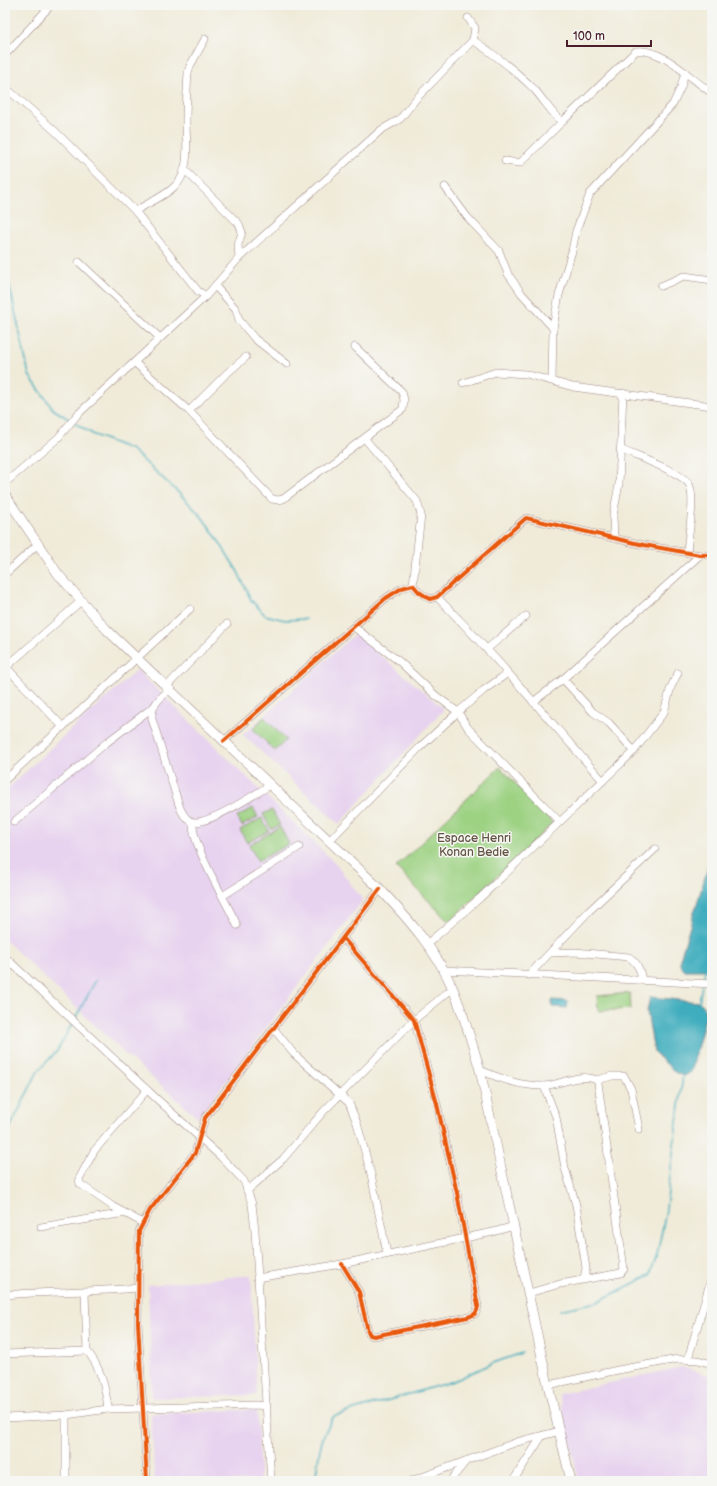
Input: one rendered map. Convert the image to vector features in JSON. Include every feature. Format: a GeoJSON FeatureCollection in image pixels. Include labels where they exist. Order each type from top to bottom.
{"type":"FeatureCollection","features":[{"type":"Feature","properties":{"kind":"main road"},"geometry":{"type":"LineString","coordinates":[[5,495],[58,574],[81,601],[137,660],[330,840],[406,916],[444,970],[453,988],[480,1070],[548,1385],[571,1481]]}},
{"type":"Feature","properties":{"kind":"street"},"geometry":{"type":"LineString","coordinates":[[5,55],[51,5]]}},
{"type":"Feature","properties":{"kind":"street"},"geometry":{"type":"LineString","coordinates":[[5,483],[58,438],[77,415],[206,296],[239,258],[381,130],[400,119],[415,100],[473,40],[475,28],[468,18]]}},
{"type":"Feature","properties":{"kind":"street"},"geometry":{"type":"LineString","coordinates":[[135,211],[177,184],[184,169],[187,144],[186,123],[188,73],[192,60],[205,39]]}},
{"type":"Feature","properties":{"kind":"street"},"geometry":{"type":"LineString","coordinates":[[473,40],[510,66],[535,90],[556,117],[562,122]]}},
{"type":"Feature","properties":{"kind":"street"},"geometry":{"type":"LineString","coordinates":[[505,162],[520,163],[636,51],[644,50],[670,60],[712,93]]}},
{"type":"Feature","properties":{"kind":"street"},"geometry":{"type":"LineString","coordinates":[[552,380],[553,328],[559,295],[572,252],[576,231],[590,194],[673,104],[681,87],[685,72]]}},
{"type":"Feature","properties":{"kind":"street"},"geometry":{"type":"LineString","coordinates":[[5,87],[55,131],[135,211],[198,291],[206,296]]}},
{"type":"Feature","properties":{"kind":"street"},"geometry":{"type":"LineString","coordinates":[[184,169],[239,224],[242,232],[238,245],[239,258]]}},
{"type":"Feature","properties":{"kind":"street"},"geometry":{"type":"LineString","coordinates":[[445,187],[468,218],[499,251],[508,274],[522,294],[553,328]]}},
{"type":"Feature","properties":{"kind":"street"},"geometry":{"type":"LineString","coordinates":[[79,262],[160,338]]}},
{"type":"Feature","properties":{"kind":"street"},"geometry":{"type":"LineString","coordinates":[[661,286],[684,276],[712,280]]}},
{"type":"Feature","properties":{"kind":"street"},"geometry":{"type":"LineString","coordinates":[[215,286],[236,309],[239,320],[255,339],[287,364]]}},
{"type":"Feature","properties":{"kind":"street"},"geometry":{"type":"LineString","coordinates":[[135,363],[189,411],[272,498],[278,500],[283,499],[403,409],[404,400],[402,392],[354,347]]}},
{"type":"Feature","properties":{"kind":"street"},"geometry":{"type":"LineString","coordinates":[[189,411],[226,374],[246,357]]}},
{"type":"Feature","properties":{"kind":"street"},"geometry":{"type":"LineString","coordinates":[[463,383],[496,372],[526,374],[573,387],[712,406]]}},
{"type":"Feature","properties":{"kind":"street"},"geometry":{"type":"LineString","coordinates":[[614,538],[613,516],[619,484],[623,393]]}},
{"type":"Feature","properties":{"kind":"street"},"geometry":{"type":"LineString","coordinates":[[365,439],[417,501],[420,507],[421,515],[413,586]]}},
{"type":"Feature","properties":{"kind":"street"},"geometry":{"type":"LineString","coordinates":[[620,449],[661,466],[682,477],[689,484],[692,498],[687,552]]}},
{"type":"Feature","properties":{"kind":"street"},"geometry":{"type":"LineString","coordinates":[[224,741],[396,591],[407,586],[413,586],[430,599],[437,596],[526,518],[700,556]]}},
{"type":"Feature","properties":{"kind":"street"},"geometry":{"type":"LineString","coordinates":[[5,574],[38,544]]}},
{"type":"Feature","properties":{"kind":"street"},"geometry":{"type":"LineString","coordinates":[[533,702],[563,679],[700,556],[712,553]]}},
{"type":"Feature","properties":{"kind":"street"},"geometry":{"type":"LineString","coordinates":[[437,596],[499,661],[533,702],[603,780]]}},
{"type":"Feature","properties":{"kind":"street"},"geometry":{"type":"LineString","coordinates":[[63,727],[5,667],[81,601]]}},
{"type":"Feature","properties":{"kind":"street"},"geometry":{"type":"LineString","coordinates":[[5,780],[137,660],[190,609]]}},
{"type":"Feature","properties":{"kind":"street"},"geometry":{"type":"LineString","coordinates":[[487,649],[526,616]]}},
{"type":"Feature","properties":{"kind":"street"},"geometry":{"type":"LineString","coordinates":[[14,822],[106,743],[152,708],[167,688],[227,624]]}},
{"type":"Feature","properties":{"kind":"street"},"geometry":{"type":"LineString","coordinates":[[354,627],[400,662],[435,695],[458,712],[468,728],[559,821]]}},
{"type":"Feature","properties":{"kind":"street"},"geometry":{"type":"LineString","coordinates":[[330,840],[418,749],[484,690],[508,673]]}},
{"type":"Feature","properties":{"kind":"street"},"geometry":{"type":"LineString","coordinates":[[427,944],[480,898],[634,751],[664,712],[670,687],[678,673]]}},
{"type":"Feature","properties":{"kind":"street"},"geometry":{"type":"LineString","coordinates":[[563,679],[593,712],[609,723],[634,751]]}},
{"type":"Feature","properties":{"kind":"street"},"geometry":{"type":"LineString","coordinates":[[152,708],[152,720],[180,808],[183,815],[193,823],[200,822],[236,806],[270,785]]}},
{"type":"Feature","properties":{"kind":"street"},"geometry":{"type":"LineString","coordinates":[[193,823],[193,830],[205,862],[224,895],[237,925]]}},
{"type":"Feature","properties":{"kind":"street"},"geometry":{"type":"LineString","coordinates":[[224,895],[299,847]]}},
{"type":"Feature","properties":{"kind":"street"},"geometry":{"type":"LineString","coordinates":[[529,975],[589,911],[655,849]]}},
{"type":"Feature","properties":{"kind":"street"},"geometry":{"type":"LineString","coordinates":[[147,1481],[142,1408],[137,1288],[139,1231],[150,1210],[196,1153],[205,1118],[380,890]]}},
{"type":"Feature","properties":{"kind":"street"},"geometry":{"type":"LineString","coordinates":[[342,1264],[359,1292],[370,1335],[374,1336],[468,1317],[474,1315],[478,1306],[457,1193],[437,1104],[414,1020],[344,938]]}},
{"type":"Feature","properties":{"kind":"street"},"geometry":{"type":"LineString","coordinates":[[551,952],[575,952],[629,957],[636,962],[640,969],[642,980]]}},
{"type":"Feature","properties":{"kind":"street"},"geometry":{"type":"LineString","coordinates":[[5,957],[221,1157],[244,1181],[252,1204],[255,1231],[271,1481]]}},
{"type":"Feature","properties":{"kind":"street"},"geometry":{"type":"LineString","coordinates":[[5,972],[12,964]]}},
{"type":"Feature","properties":{"kind":"street"},"geometry":{"type":"LineString","coordinates":[[444,970],[712,984]]}},
{"type":"Feature","properties":{"kind":"street"},"geometry":{"type":"LineString","coordinates":[[247,1190],[283,1159],[323,1112],[414,1020],[453,988]]}},
{"type":"Feature","properties":{"kind":"street"},"geometry":{"type":"LineString","coordinates":[[274,1029],[294,1054],[349,1103],[357,1123],[371,1174],[387,1254]]}},
{"type":"Feature","properties":{"kind":"street"},"geometry":{"type":"LineString","coordinates":[[480,1070],[517,1084],[544,1086],[585,1077],[597,1080],[612,1076],[624,1076],[631,1089],[639,1128]]}},
{"type":"Feature","properties":{"kind":"street"},"geometry":{"type":"LineString","coordinates":[[529,1293],[560,1284],[621,1273],[624,1269],[597,1080]]}},
{"type":"Feature","properties":{"kind":"street"},"geometry":{"type":"LineString","coordinates":[[544,1086],[556,1117],[565,1168],[576,1205],[586,1268],[584,1280]]}},
{"type":"Feature","properties":{"kind":"street"},"geometry":{"type":"LineString","coordinates":[[143,1223],[80,1184],[80,1179],[94,1151],[147,1090]]}},
{"type":"Feature","properties":{"kind":"street"},"geometry":{"type":"LineString","coordinates":[[41,1227],[125,1213]]}},
{"type":"Feature","properties":{"kind":"street"},"geometry":{"type":"LineString","coordinates":[[257,1278],[342,1264],[514,1226]]}},
{"type":"Feature","properties":{"kind":"street"},"geometry":{"type":"LineString","coordinates":[[688,1359],[712,1276]]}},
{"type":"Feature","properties":{"kind":"street"},"geometry":{"type":"LineString","coordinates":[[5,1295],[49,1291],[85,1292],[137,1288]]}},
{"type":"Feature","properties":{"kind":"street"},"geometry":{"type":"LineString","coordinates":[[85,1292],[87,1352]]}},
{"type":"Feature","properties":{"kind":"street"},"geometry":{"type":"LineString","coordinates":[[5,1354],[87,1352],[92,1356],[101,1380],[106,1395],[108,1409]]}},
{"type":"Feature","properties":{"kind":"street"},"geometry":{"type":"LineString","coordinates":[[548,1385],[618,1370],[688,1359],[712,1364]]}},
{"type":"Feature","properties":{"kind":"street"},"geometry":{"type":"LineString","coordinates":[[5,1418],[66,1415],[108,1409],[256,1405],[267,1406]]}},
{"type":"Feature","properties":{"kind":"street"},"geometry":{"type":"LineString","coordinates":[[66,1415],[66,1481]]}},
{"type":"Feature","properties":{"kind":"street"},"geometry":{"type":"LineString","coordinates":[[410,1481],[517,1442],[560,1431]]}},
{"type":"Feature","properties":{"kind":"street"},"geometry":{"type":"LineString","coordinates":[[513,1481],[542,1436]]}},
{"type":"Feature","properties":{"kind":"street"},"geometry":{"type":"LineString","coordinates":[[450,1481],[467,1460]]}},
{"type":"Feature","properties":{"kind":"shaded area"},"geometry":{"type":"Polygon","coordinates":[[[355,634],[444,709],[339,824],[243,735],[355,634]]]}},
{"type":"Feature","properties":{"kind":"shaded area"},"geometry":{"type":"Polygon","coordinates":[[[137,670],[334,862],[363,900],[198,1118],[124,1053],[5,940],[5,791],[137,670]]]}},
{"type":"Feature","properties":{"kind":"shaded area"},"geometry":{"type":"Polygon","coordinates":[[[251,1275],[257,1395],[152,1398],[148,1285],[251,1275]]]}},
{"type":"Feature","properties":{"kind":"shaded area"},"geometry":{"type":"Polygon","coordinates":[[[682,1367],[712,1376],[712,1481],[579,1481],[559,1394],[682,1367]]]}},
{"type":"Feature","properties":{"kind":"shaded area"},"geometry":{"type":"Polygon","coordinates":[[[257,1409],[260,1481],[155,1481],[151,1414],[257,1409]]]}},
{"type":"Feature","properties":{"kind":"green space"},"geometry":{"type":"Polygon","coordinates":[[[264,717],[286,740],[275,751],[253,729],[264,717]]]}},
{"type":"Feature","properties":{"kind":"green space","name":"Espace Henri Konan Bedie"},"geometry":{"type":"Polygon","coordinates":[[[500,767],[553,823],[449,922],[396,867],[500,767]]]}},
{"type":"Feature","properties":{"kind":"green space"},"geometry":{"type":"Polygon","coordinates":[[[253,808],[258,817],[242,826],[237,817],[253,808]]]}},
{"type":"Feature","properties":{"kind":"green space"},"geometry":{"type":"Polygon","coordinates":[[[272,810],[280,825],[271,829],[263,814],[272,810]]]}},
{"type":"Feature","properties":{"kind":"green space"},"geometry":{"type":"Polygon","coordinates":[[[262,818],[269,831],[247,843],[240,830],[262,818]]]}},
{"type":"Feature","properties":{"kind":"green space"},"geometry":{"type":"Polygon","coordinates":[[[280,827],[289,844],[258,861],[249,845],[280,827]]]}},
{"type":"Feature","properties":{"kind":"green space"},"geometry":{"type":"Polygon","coordinates":[[[630,993],[631,1009],[598,1011],[597,996],[630,993]]]}},
{"type":"Feature","properties":{"kind":"water"},"geometry":{"type":"Polygon","coordinates":[[[712,862],[712,970],[685,970],[680,965],[680,959],[709,864],[712,862]]]}},
{"type":"Feature","properties":{"kind":"water"},"geometry":{"type":"Polygon","coordinates":[[[650,997],[699,1002],[703,1005],[706,1015],[691,1072],[683,1076],[676,1073],[654,1052],[647,1011],[650,997]]]}},
{"type":"Feature","properties":{"kind":"water"},"geometry":{"type":"Polygon","coordinates":[[[552,1000],[568,1001],[567,1008],[552,1007],[552,1000]]]}},
{"type":"Feature","properties":{"kind":"waterway"},"geometry":{"type":"LineString","coordinates":[[5,274],[8,279],[29,375],[53,409],[70,420]]}},
{"type":"Feature","properties":{"kind":"waterway"},"geometry":{"type":"LineString","coordinates":[[73,422],[94,435],[132,450],[180,494],[202,517],[215,535],[238,572],[251,600],[265,615],[285,620],[306,619]]}},
{"type":"Feature","properties":{"kind":"waterway"},"geometry":{"type":"LineString","coordinates":[[703,981],[705,969]]}},
{"type":"Feature","properties":{"kind":"waterway"},"geometry":{"type":"LineString","coordinates":[[75,1019],[96,980]]}},
{"type":"Feature","properties":{"kind":"waterway"},"geometry":{"type":"LineString","coordinates":[[699,1003],[702,985]]}},
{"type":"Feature","properties":{"kind":"waterway"},"geometry":{"type":"LineString","coordinates":[[5,1138],[38,1071],[57,1051],[72,1024]]}},
{"type":"Feature","properties":{"kind":"waterway"},"geometry":{"type":"LineString","coordinates":[[560,1310],[597,1302],[650,1275],[657,1255],[665,1216],[683,1075]]}},
{"type":"Feature","properties":{"kind":"waterway"},"geometry":{"type":"LineString","coordinates":[[315,1481],[322,1440],[334,1416],[454,1381],[493,1363],[522,1353]]}},
{"type":"Feature","properties":{"kind":"cycle path"},"geometry":{"type":"LineString","coordinates":[[224,741],[386,598],[402,588],[413,585],[419,592],[430,599],[437,597],[526,518],[644,545],[700,555],[712,555]]}},
{"type":"Feature","properties":{"kind":"cycle path"},"geometry":{"type":"LineString","coordinates":[[147,1481],[138,1323],[139,1231],[150,1210],[195,1153],[205,1118],[380,889]]}},
{"type":"Feature","properties":{"kind":"cycle path"},"geometry":{"type":"LineString","coordinates":[[342,1264],[359,1292],[370,1335],[374,1336],[468,1317],[474,1314],[477,1310],[478,1306],[457,1193],[437,1104],[414,1020],[343,938]]}}]}
